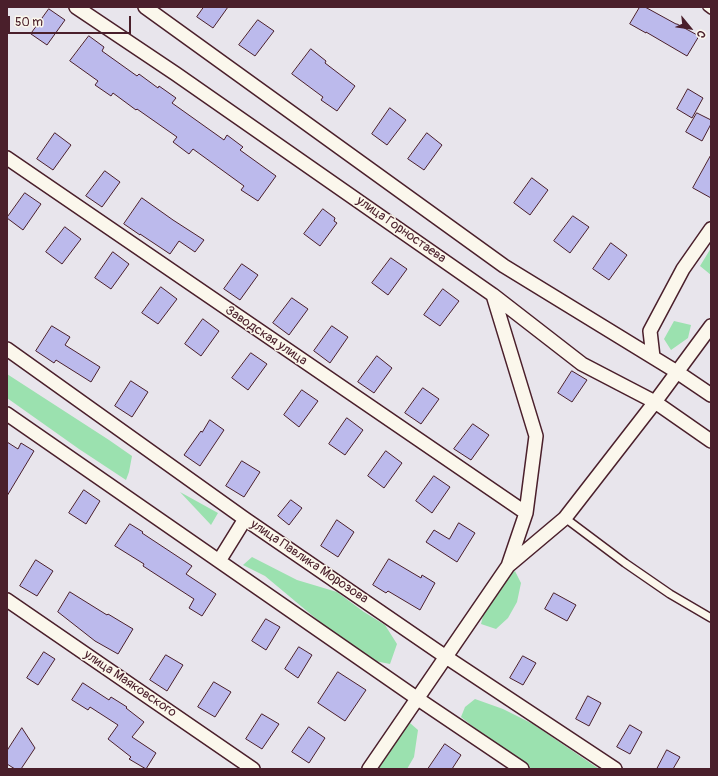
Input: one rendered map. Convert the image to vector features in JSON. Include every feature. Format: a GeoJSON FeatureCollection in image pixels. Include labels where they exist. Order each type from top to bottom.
{"type":"FeatureCollection","features":[{"type":"Feature","properties":{"kind":"street","name":"улица Горностаева"},"geometry":{"type":"LineString","coordinates":[[76,7],[176,74],[493,295],[582,364],[655,402],[711,441]]}},
{"type":"Feature","properties":{"kind":"street"},"geometry":{"type":"LineString","coordinates":[[145,7],[504,266],[653,357],[711,395]]}},
{"type":"Feature","properties":{"kind":"street","name":"Заводская улица"},"geometry":{"type":"LineString","coordinates":[[7,158],[526,513]]}},
{"type":"Feature","properties":{"kind":"street"},"geometry":{"type":"LineString","coordinates":[[653,357],[650,332],[683,269],[711,230]]}},
{"type":"Feature","properties":{"kind":"street"},"geometry":{"type":"LineString","coordinates":[[369,769],[508,566],[526,513],[536,436],[493,295]]}},
{"type":"Feature","properties":{"kind":"street"},"geometry":{"type":"LineString","coordinates":[[508,566],[565,518],[655,402],[711,326]]}},
{"type":"Feature","properties":{"kind":"street","name":"улица Павлика Морозова"},"geometry":{"type":"LineString","coordinates":[[7,349],[245,519],[446,657],[615,769]]}},
{"type":"Feature","properties":{"kind":"street"},"geometry":{"type":"LineString","coordinates":[[7,414],[418,699],[522,769]]}},
{"type":"Feature","properties":{"kind":"street"},"geometry":{"type":"LineString","coordinates":[[219,560],[245,519]]}},
{"type":"Feature","properties":{"kind":"street","name":"улица Маяковского"},"geometry":{"type":"LineString","coordinates":[[7,600],[254,769]]}},
{"type":"Feature","properties":{"kind":"lane"},"geometry":{"type":"LineString","coordinates":[[707,7],[711,10]]}},
{"type":"Feature","properties":{"kind":"lane"},"geometry":{"type":"LineString","coordinates":[[565,518],[625,563],[670,594],[711,618]]}},
{"type":"Feature","properties":{"kind":"green space"},"geometry":{"type":"Polygon","coordinates":[[[711,248],[711,275],[700,266],[711,248]]]}},
{"type":"Feature","properties":{"kind":"green space"},"geometry":{"type":"Polygon","coordinates":[[[674,321],[691,325],[688,338],[671,350],[664,339],[674,321]]]}},
{"type":"Feature","properties":{"kind":"green space"},"geometry":{"type":"Polygon","coordinates":[[[7,374],[132,456],[126,480],[7,398],[7,374]]]}},
{"type":"Feature","properties":{"kind":"green space"},"geometry":{"type":"Polygon","coordinates":[[[180,492],[218,513],[211,525],[180,492]]]}},
{"type":"Feature","properties":{"kind":"green space"},"geometry":{"type":"Polygon","coordinates":[[[252,557],[297,580],[337,592],[385,625],[397,644],[390,664],[375,661],[344,642],[265,576],[243,565],[252,557]]]}},
{"type":"Feature","properties":{"kind":"green space"},"geometry":{"type":"Polygon","coordinates":[[[515,571],[521,583],[517,602],[508,618],[496,629],[481,624],[487,600],[501,579],[515,571]]]}},
{"type":"Feature","properties":{"kind":"green space"},"geometry":{"type":"Polygon","coordinates":[[[475,699],[503,709],[533,724],[599,769],[532,769],[497,746],[461,717],[465,707],[475,699]]]}},
{"type":"Feature","properties":{"kind":"green space"},"geometry":{"type":"Polygon","coordinates":[[[410,723],[418,730],[414,757],[407,769],[370,769],[395,728],[410,723]]]}},
{"type":"Feature","properties":{"kind":"building"},"geometry":{"type":"Polygon","coordinates":[[[204,7],[228,7],[213,28],[197,17],[204,7]]]}},
{"type":"Feature","properties":{"kind":"building"},"geometry":{"type":"Polygon","coordinates":[[[640,7],[645,7],[699,36],[687,56],[630,24],[640,7]]]}},
{"type":"Feature","properties":{"kind":"building"},"geometry":{"type":"Polygon","coordinates":[[[49,9],[65,20],[47,45],[31,34],[49,9]]]}},
{"type":"Feature","properties":{"kind":"building"},"geometry":{"type":"Polygon","coordinates":[[[258,20],[274,31],[255,56],[239,45],[258,20]]]}},
{"type":"Feature","properties":{"kind":"building"},"geometry":{"type":"Polygon","coordinates":[[[89,36],[104,47],[102,51],[137,76],[139,74],[158,88],[159,86],[176,98],[172,103],[224,140],[227,135],[243,147],[240,150],[276,176],[258,201],[241,190],[244,186],[193,149],[189,154],[173,142],[177,137],[113,93],[111,96],[95,85],[98,81],[70,61],[89,36]]]}},
{"type":"Feature","properties":{"kind":"building"},"geometry":{"type":"Polygon","coordinates":[[[311,49],[326,61],[325,63],[355,86],[337,111],[321,100],[323,97],[292,74],[311,49]]]}},
{"type":"Feature","properties":{"kind":"building"},"geometry":{"type":"Polygon","coordinates":[[[688,89],[703,98],[692,118],[677,109],[688,89]]]}},
{"type":"Feature","properties":{"kind":"building"},"geometry":{"type":"Polygon","coordinates":[[[390,108],[406,120],[387,145],[372,134],[390,108]]]}},
{"type":"Feature","properties":{"kind":"building"},"geometry":{"type":"Polygon","coordinates":[[[697,113],[711,120],[711,124],[702,141],[686,132],[697,113]]]}},
{"type":"Feature","properties":{"kind":"building"},"geometry":{"type":"Polygon","coordinates":[[[55,133],[71,145],[53,170],[37,159],[55,133]]]}},
{"type":"Feature","properties":{"kind":"building"},"geometry":{"type":"Polygon","coordinates":[[[427,133],[442,145],[424,170],[408,159],[427,133]]]}},
{"type":"Feature","properties":{"kind":"building"},"geometry":{"type":"Polygon","coordinates":[[[711,155],[711,198],[693,188],[711,155]]]}},
{"type":"Feature","properties":{"kind":"building"},"geometry":{"type":"Polygon","coordinates":[[[105,171],[120,182],[102,207],[86,196],[105,171]]]}},
{"type":"Feature","properties":{"kind":"building"},"geometry":{"type":"Polygon","coordinates":[[[532,178],[548,190],[530,215],[514,203],[532,178]]]}},
{"type":"Feature","properties":{"kind":"building"},"geometry":{"type":"Polygon","coordinates":[[[25,193],[41,204],[23,230],[7,218],[25,193]]]}},
{"type":"Feature","properties":{"kind":"building"},"geometry":{"type":"Polygon","coordinates":[[[142,198],[204,240],[195,252],[179,241],[170,254],[124,224],[142,198]]]}},
{"type":"Feature","properties":{"kind":"building"},"geometry":{"type":"Polygon","coordinates":[[[323,209],[335,218],[334,221],[337,223],[320,246],[304,234],[323,209]]]}},
{"type":"Feature","properties":{"kind":"building"},"geometry":{"type":"Polygon","coordinates":[[[573,216],[589,227],[570,253],[554,241],[573,216]]]}},
{"type":"Feature","properties":{"kind":"building"},"geometry":{"type":"Polygon","coordinates":[[[65,227],[81,239],[62,264],[46,252],[65,227]]]}},
{"type":"Feature","properties":{"kind":"building"},"geometry":{"type":"Polygon","coordinates":[[[611,243],[627,255],[609,280],[593,269],[611,243]]]}},
{"type":"Feature","properties":{"kind":"building"},"geometry":{"type":"Polygon","coordinates":[[[113,252],[129,264],[111,289],[95,278],[113,252]]]}},
{"type":"Feature","properties":{"kind":"building"},"geometry":{"type":"Polygon","coordinates":[[[391,258],[407,269],[388,295],[372,283],[391,258]]]}},
{"type":"Feature","properties":{"kind":"building"},"geometry":{"type":"Polygon","coordinates":[[[242,264],[258,275],[240,300],[224,289],[242,264]]]}},
{"type":"Feature","properties":{"kind":"building"},"geometry":{"type":"Polygon","coordinates":[[[161,287],[177,299],[158,324],[142,313],[161,287]]]}},
{"type":"Feature","properties":{"kind":"building"},"geometry":{"type":"Polygon","coordinates":[[[443,289],[459,301],[440,326],[424,315],[443,289]]]}},
{"type":"Feature","properties":{"kind":"building"},"geometry":{"type":"Polygon","coordinates":[[[292,298],[308,309],[289,335],[273,323],[292,298]]]}},
{"type":"Feature","properties":{"kind":"building"},"geometry":{"type":"Polygon","coordinates":[[[203,319],[219,331],[201,356],[185,344],[203,319]]]}},
{"type":"Feature","properties":{"kind":"building"},"geometry":{"type":"Polygon","coordinates":[[[52,326],[70,337],[65,345],[100,367],[91,382],[56,360],[54,363],[36,351],[52,326]]]}},
{"type":"Feature","properties":{"kind":"building"},"geometry":{"type":"Polygon","coordinates":[[[332,326],[348,337],[330,363],[314,351],[332,326]]]}},
{"type":"Feature","properties":{"kind":"building"},"geometry":{"type":"Polygon","coordinates":[[[251,353],[267,364],[248,390],[232,378],[251,353]]]}},
{"type":"Feature","properties":{"kind":"building"},"geometry":{"type":"Polygon","coordinates":[[[377,356],[392,368],[374,393],[358,382],[377,356]]]}},
{"type":"Feature","properties":{"kind":"building"},"geometry":{"type":"Polygon","coordinates":[[[572,371],[587,380],[572,402],[558,393],[572,371]]]}},
{"type":"Feature","properties":{"kind":"building"},"geometry":{"type":"Polygon","coordinates":[[[131,381],[148,392],[132,417],[115,406],[131,381]]]}},
{"type":"Feature","properties":{"kind":"building"},"geometry":{"type":"Polygon","coordinates":[[[423,388],[439,399],[421,424],[405,413],[423,388]]]}},
{"type":"Feature","properties":{"kind":"building"},"geometry":{"type":"Polygon","coordinates":[[[302,390],[318,401],[299,427],[284,415],[302,390]]]}},
{"type":"Feature","properties":{"kind":"building"},"geometry":{"type":"Polygon","coordinates":[[[347,418],[363,430],[345,455],[329,444],[347,418]]]}},
{"type":"Feature","properties":{"kind":"building"},"geometry":{"type":"Polygon","coordinates":[[[210,420],[224,430],[200,466],[184,455],[210,420]]]}},
{"type":"Feature","properties":{"kind":"building"},"geometry":{"type":"Polygon","coordinates":[[[473,424],[489,435],[471,460],[454,449],[473,424]]]}},
{"type":"Feature","properties":{"kind":"building"},"geometry":{"type":"Polygon","coordinates":[[[7,442],[18,449],[21,443],[34,451],[7,496],[7,442]]]}},
{"type":"Feature","properties":{"kind":"building"},"geometry":{"type":"Polygon","coordinates":[[[386,451],[402,463],[384,488],[368,476],[386,451]]]}},
{"type":"Feature","properties":{"kind":"building"},"geometry":{"type":"Polygon","coordinates":[[[242,461],[260,472],[244,497],[226,486],[242,461]]]}},
{"type":"Feature","properties":{"kind":"building"},"geometry":{"type":"Polygon","coordinates":[[[434,476],[450,487],[432,513],[416,501],[434,476]]]}},
{"type":"Feature","properties":{"kind":"building"},"geometry":{"type":"Polygon","coordinates":[[[84,490],[100,501],[86,524],[69,513],[84,490]]]}},
{"type":"Feature","properties":{"kind":"building"},"geometry":{"type":"Polygon","coordinates":[[[291,500],[302,508],[289,525],[278,516],[291,500]]]}},
{"type":"Feature","properties":{"kind":"building"},"geometry":{"type":"Polygon","coordinates":[[[337,520],[354,532],[338,557],[321,546],[337,520]]]}},
{"type":"Feature","properties":{"kind":"building"},"geometry":{"type":"Polygon","coordinates":[[[459,523],[475,533],[457,562],[426,542],[434,530],[449,539],[459,523]]]}},
{"type":"Feature","properties":{"kind":"building"},"geometry":{"type":"Polygon","coordinates":[[[130,524],[192,566],[186,574],[216,594],[202,616],[189,608],[194,599],[143,566],[144,564],[115,546],[130,524]]]}},
{"type":"Feature","properties":{"kind":"building"},"geometry":{"type":"Polygon","coordinates":[[[389,559],[421,578],[422,575],[435,583],[420,610],[388,591],[386,593],[373,585],[389,559]]]}},
{"type":"Feature","properties":{"kind":"building"},"geometry":{"type":"Polygon","coordinates":[[[36,560],[53,571],[37,596],[20,586],[36,560]]]}},
{"type":"Feature","properties":{"kind":"building"},"geometry":{"type":"Polygon","coordinates":[[[70,592],[133,629],[118,654],[95,641],[58,612],[70,592]]]}},
{"type":"Feature","properties":{"kind":"building"},"geometry":{"type":"Polygon","coordinates":[[[554,593],[576,605],[567,621],[545,609],[554,593]]]}},
{"type":"Feature","properties":{"kind":"building"},"geometry":{"type":"Polygon","coordinates":[[[266,619],[280,627],[266,650],[252,641],[266,619]]]}},
{"type":"Feature","properties":{"kind":"building"},"geometry":{"type":"Polygon","coordinates":[[[299,647],[312,655],[298,678],[285,669],[299,647]]]}},
{"type":"Feature","properties":{"kind":"building"},"geometry":{"type":"Polygon","coordinates":[[[44,652],[55,659],[38,685],[27,678],[44,652]]]}},
{"type":"Feature","properties":{"kind":"building"},"geometry":{"type":"Polygon","coordinates":[[[166,655],[183,665],[167,691],[150,680],[166,655]]]}},
{"type":"Feature","properties":{"kind":"building"},"geometry":{"type":"Polygon","coordinates":[[[523,656],[536,663],[523,685],[510,678],[523,656]]]}},
{"type":"Feature","properties":{"kind":"building"},"geometry":{"type":"Polygon","coordinates":[[[338,672],[366,690],[345,721],[318,703],[338,672]]]}},
{"type":"Feature","properties":{"kind":"building"},"geometry":{"type":"Polygon","coordinates":[[[214,682],[231,692],[215,717],[198,707],[214,682]]]}},
{"type":"Feature","properties":{"kind":"building"},"geometry":{"type":"Polygon","coordinates":[[[83,683],[109,700],[111,697],[127,707],[126,708],[144,722],[132,737],[156,753],[146,769],[129,759],[131,757],[108,739],[118,725],[90,707],[88,710],[72,700],[83,683]]]}},
{"type":"Feature","properties":{"kind":"building"},"geometry":{"type":"Polygon","coordinates":[[[588,696],[601,703],[589,726],[576,719],[588,696]]]}},
{"type":"Feature","properties":{"kind":"building"},"geometry":{"type":"Polygon","coordinates":[[[262,714],[279,724],[262,749],[246,739],[262,714]]]}},
{"type":"Feature","properties":{"kind":"building"},"geometry":{"type":"Polygon","coordinates":[[[630,725],[642,732],[630,754],[617,747],[630,725]]]}},
{"type":"Feature","properties":{"kind":"building"},"geometry":{"type":"Polygon","coordinates":[[[309,727],[325,738],[309,763],[292,752],[309,727]]]}},
{"type":"Feature","properties":{"kind":"building"},"geometry":{"type":"Polygon","coordinates":[[[22,728],[35,748],[21,769],[15,769],[7,764],[7,751],[22,728]]]}},
{"type":"Feature","properties":{"kind":"building"},"geometry":{"type":"Polygon","coordinates":[[[445,744],[461,755],[452,769],[428,769],[445,744]]]}},
{"type":"Feature","properties":{"kind":"building"},"geometry":{"type":"Polygon","coordinates":[[[667,750],[680,757],[673,769],[657,769],[667,750]]]}}]}
